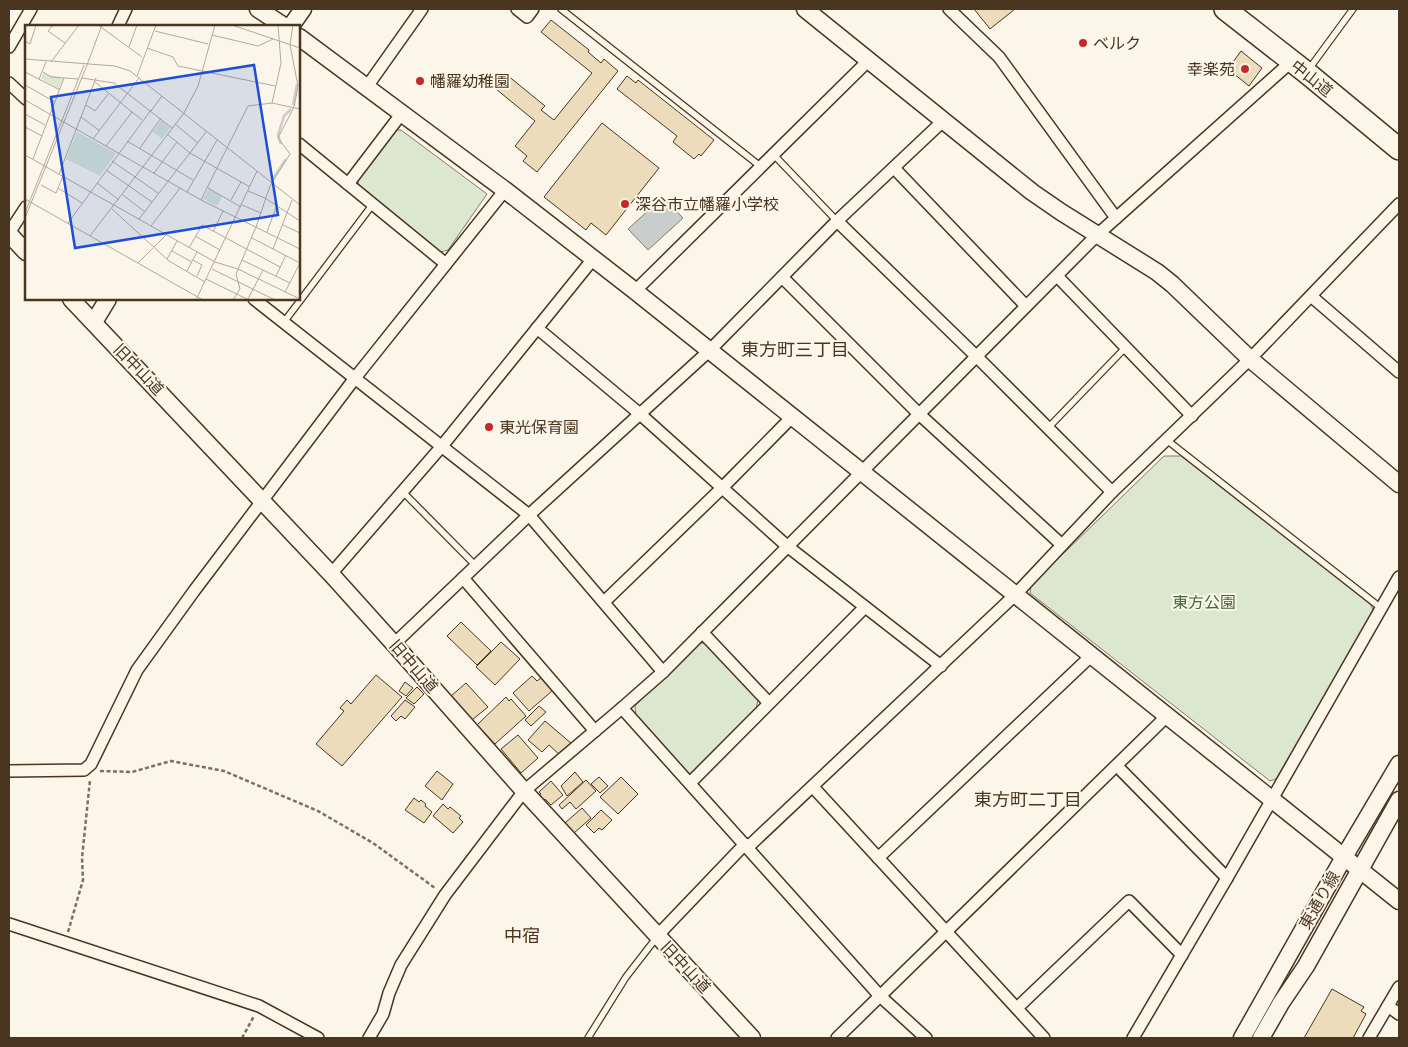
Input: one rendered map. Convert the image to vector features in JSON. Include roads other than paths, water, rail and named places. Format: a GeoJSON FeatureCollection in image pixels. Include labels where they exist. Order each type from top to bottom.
{"type":"FeatureCollection","features":[{"type":"Feature","properties":{"kind":"highway","name":"中山道"},"geometry":{"type":"LineString","coordinates":[[1225,9],[1399,149]]}},
{"type":"Feature","properties":{"kind":"street"},"geometry":{"type":"LineString","coordinates":[[9,47],[31,9]]}},
{"type":"Feature","properties":{"kind":"street"},"geometry":{"type":"LineString","coordinates":[[118,25],[126,9]]}},
{"type":"Feature","properties":{"kind":"street"},"geometry":{"type":"LineString","coordinates":[[258,9],[282,25]]}},
{"type":"Feature","properties":{"kind":"street"},"geometry":{"type":"LineString","coordinates":[[292,25],[303,9]]}},
{"type":"Feature","properties":{"kind":"street"},"geometry":{"type":"LineString","coordinates":[[366,88],[422,9]]}},
{"type":"Feature","properties":{"kind":"street"},"geometry":{"type":"LineString","coordinates":[[516,9],[527,17],[533,9]]}},
{"type":"Feature","properties":{"kind":"street"},"geometry":{"type":"LineString","coordinates":[[805,9],[1032,192],[1157,272],[1250,359],[1399,484]]}},
{"type":"Feature","properties":{"kind":"street"},"geometry":{"type":"LineString","coordinates":[[949,9],[998,57],[1116,218]]}},
{"type":"Feature","properties":{"kind":"street"},"geometry":{"type":"LineString","coordinates":[[300,38],[505,190],[635,291],[1399,901]]}},
{"type":"Feature","properties":{"kind":"street"},"geometry":{"type":"LineString","coordinates":[[635,291],[868,61]]}},
{"type":"Feature","properties":{"kind":"street"},"geometry":{"type":"LineString","coordinates":[[370,1038],[383,1014],[389,993],[401,965],[445,895],[524,791],[663,672],[1097,235],[1299,67]]}},
{"type":"Feature","properties":{"kind":"street"},"geometry":{"type":"LineString","coordinates":[[9,83],[25,98]]}},
{"type":"Feature","properties":{"kind":"street"},"geometry":{"type":"LineString","coordinates":[[348,184],[402,113]]}},
{"type":"Feature","properties":{"kind":"street"},"geometry":{"type":"LineString","coordinates":[[394,644],[529,516],[709,351],[837,221],[943,121]]}},
{"type":"Feature","properties":{"kind":"street"},"geometry":{"type":"LineString","coordinates":[[301,150],[348,184],[446,264]]}},
{"type":"Feature","properties":{"kind":"street"},"geometry":{"type":"LineString","coordinates":[[894,168],[1026,306]]}},
{"type":"Feature","properties":{"kind":"street"},"geometry":{"type":"LineString","coordinates":[[9,771],[84,770],[91,767],[137,670],[194,590],[355,378],[505,190]]}},
{"type":"Feature","properties":{"kind":"street"},"geometry":{"type":"LineString","coordinates":[[657,936],[746,846],[812,787],[1016,594],[1112,492],[1168,441],[1250,359],[1399,204]]}},
{"type":"Feature","properties":{"kind":"street"},"geometry":{"type":"LineString","coordinates":[[25,208],[9,234],[25,251]]}},
{"type":"Feature","properties":{"kind":"street"},"geometry":{"type":"LineString","coordinates":[[837,221],[1112,492]]}},
{"type":"Feature","properties":{"kind":"street"},"geometry":{"type":"LineString","coordinates":[[331,574],[442,446],[593,259]]}},
{"type":"Feature","properties":{"kind":"street"},"geometry":{"type":"LineString","coordinates":[[1057,276],[1192,416]]}},
{"type":"Feature","properties":{"kind":"street"},"geometry":{"type":"LineString","coordinates":[[782,278],[919,414],[1062,546]]}},
{"type":"Feature","properties":{"kind":"street"},"geometry":{"type":"LineString","coordinates":[[1311,296],[1399,372]]}},
{"type":"Feature","properties":{"kind":"street","name":"旧中山道"},"geometry":{"type":"LineString","coordinates":[[72,300],[331,574],[524,791],[752,1038]]}},
{"type":"Feature","properties":{"kind":"street"},"geometry":{"type":"LineString","coordinates":[[94,322],[107,300]]}},
{"type":"Feature","properties":{"kind":"street"},"geometry":{"type":"LineString","coordinates":[[255,300],[529,516],[663,672]]}},
{"type":"Feature","properties":{"kind":"street"},"geometry":{"type":"LineString","coordinates":[[537,328],[640,414],[787,546],[940,666]]}},
{"type":"Feature","properties":{"kind":"street"},"geometry":{"type":"LineString","coordinates":[[604,602],[722,488],[792,417]]}},
{"type":"Feature","properties":{"kind":"street"},"geometry":{"type":"LineString","coordinates":[[463,578],[595,731]]}},
{"type":"Feature","properties":{"kind":"street"},"geometry":{"type":"LineString","coordinates":[[1133,1038],[1399,578]]}},
{"type":"Feature","properties":{"kind":"street"},"geometry":{"type":"LineString","coordinates":[[690,784],[865,606]]}},
{"type":"Feature","properties":{"kind":"street"},"geometry":{"type":"LineString","coordinates":[[702,632],[769,703]]}},
{"type":"Feature","properties":{"kind":"street"},"geometry":{"type":"LineString","coordinates":[[878,858],[1092,655]]}},
{"type":"Feature","properties":{"kind":"street"},"geometry":{"type":"LineString","coordinates":[[622,708],[880,996],[926,1038]]}},
{"type":"Feature","properties":{"kind":"street"},"geometry":{"type":"LineString","coordinates":[[837,1038],[1168,715]]}},
{"type":"Feature","properties":{"kind":"street","name":"東通り線"},"geometry":{"type":"LineString","coordinates":[[1242,1038],[1399,764]]}},
{"type":"Feature","properties":{"kind":"street"},"geometry":{"type":"LineString","coordinates":[[1117,766],[1227,878]]}},
{"type":"Feature","properties":{"kind":"street"},"geometry":{"type":"LineString","coordinates":[[812,787],[1044,1038]]}},
{"type":"Feature","properties":{"kind":"street","name":"東通り線"},"geometry":{"type":"LineString","coordinates":[[1261,1038],[1281,1003],[1306,966],[1399,800]]}},
{"type":"Feature","properties":{"kind":"street"},"geometry":{"type":"LineString","coordinates":[[1017,1008],[1129,901],[1182,955]]}},
{"type":"Feature","properties":{"kind":"street"},"geometry":{"type":"LineString","coordinates":[[9,924],[259,1006],[318,1038]]}},
{"type":"Feature","properties":{"kind":"street"},"geometry":{"type":"LineString","coordinates":[[1369,1038],[1399,988]]}},
{"type":"Feature","properties":{"kind":"street"},"geometry":{"type":"LineString","coordinates":[[1388,1006],[1399,1014]]}},
{"type":"Feature","properties":{"kind":"lane"},"geometry":{"type":"LineString","coordinates":[[561,9],[760,166]]}},
{"type":"Feature","properties":{"kind":"lane"},"geometry":{"type":"LineString","coordinates":[[1299,67],[1353,9]]}},
{"type":"Feature","properties":{"kind":"lane"},"geometry":{"type":"LineString","coordinates":[[773,154],[837,221]]}},
{"type":"Feature","properties":{"kind":"lane"},"geometry":{"type":"LineString","coordinates":[[284,322],[373,204]]}},
{"type":"Feature","properties":{"kind":"lane"},"geometry":{"type":"LineString","coordinates":[[1048,428],[1126,347]]}},
{"type":"Feature","properties":{"kind":"lane"},"geometry":{"type":"LineString","coordinates":[[1168,441],[1381,608]]}},
{"type":"Feature","properties":{"kind":"lane"},"geometry":{"type":"LineString","coordinates":[[402,491],[476,566]]}},
{"type":"Feature","properties":{"kind":"lane"},"geometry":{"type":"LineString","coordinates":[[588,1038],[626,978],[657,936]]}},
{"type":"Feature","properties":{"kind":"place","name":"ベルク"},"geometry":{"type":"Point","coordinates":[1083,43]}},
{"type":"Feature","properties":{"kind":"place","name":"幸楽苑"},"geometry":{"type":"Point","coordinates":[1245,69]}},
{"type":"Feature","properties":{"kind":"place","name":"幡羅幼稚園"},"geometry":{"type":"Point","coordinates":[420,81]}},
{"type":"Feature","properties":{"kind":"place","name":"深谷市立幡羅小学校"},"geometry":{"type":"Point","coordinates":[625,204]}},
{"type":"Feature","properties":{"kind":"place","name":"東光保育園"},"geometry":{"type":"Point","coordinates":[489,427]}},
{"type":"Feature","properties":{"kind":"district","name":"東方町三丁目"},"geometry":{"type":"Point","coordinates":[795,350]}},
{"type":"Feature","properties":{"kind":"district","name":"東方町二丁目"},"geometry":{"type":"Point","coordinates":[1028,800]}},
{"type":"Feature","properties":{"kind":"district","name":"中宿"},"geometry":{"type":"Point","coordinates":[522,936]}},
{"type":"Feature","properties":{"kind":"park label","name":"東方公園"},"geometry":{"type":"Point","coordinates":[1204,602]}}]}
